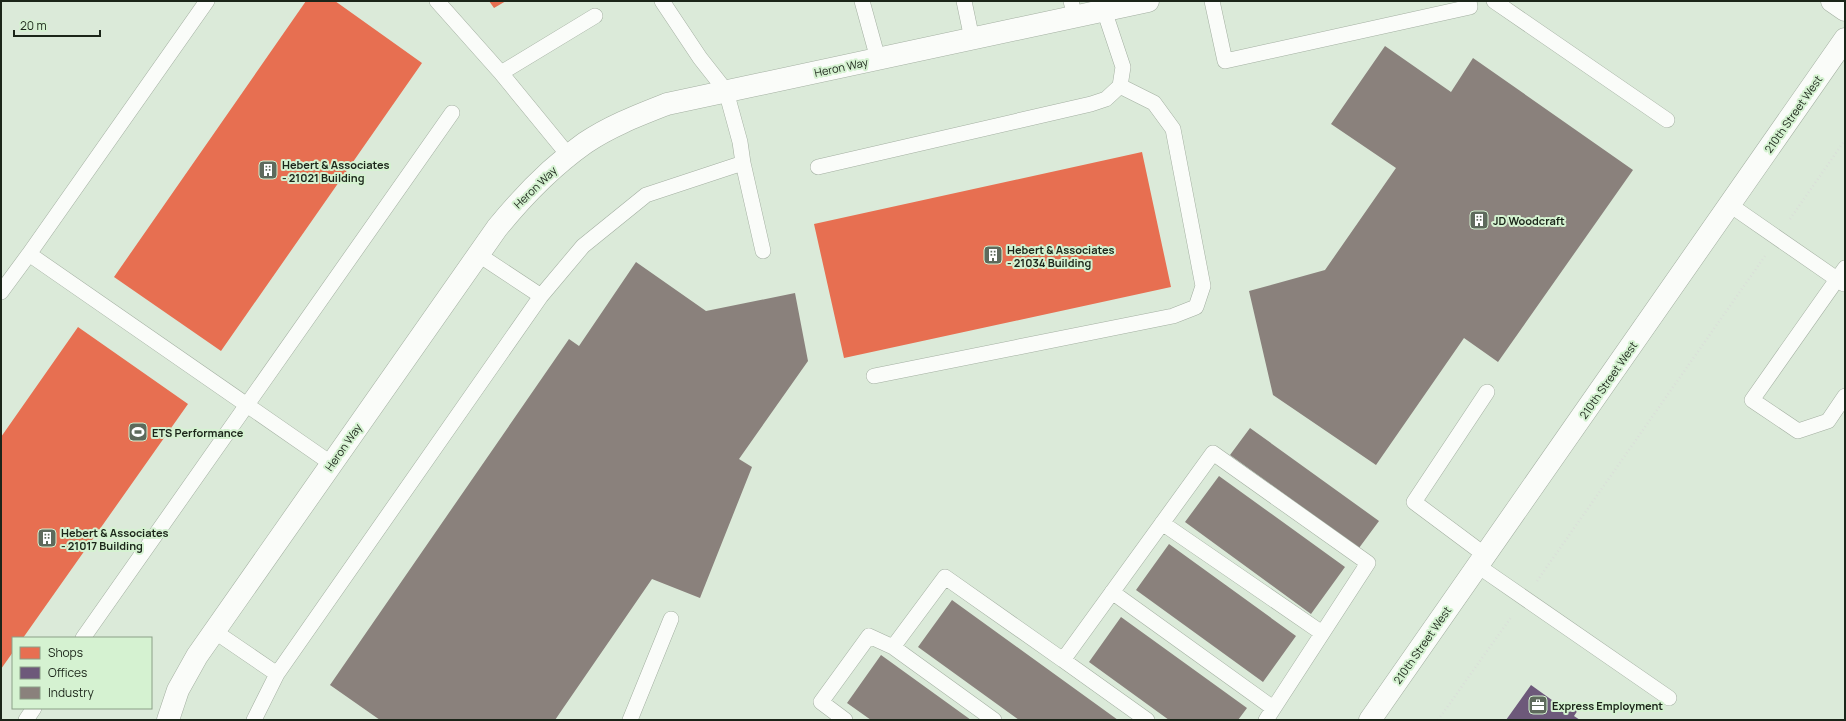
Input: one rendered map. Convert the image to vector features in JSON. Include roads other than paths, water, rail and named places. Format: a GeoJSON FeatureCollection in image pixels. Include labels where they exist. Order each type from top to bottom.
{"type":"FeatureCollection","features":[{"type":"Feature","properties":{"kind":"street","name":"Heron Way"},"geometry":{"type":"LineString","coordinates":[[168,720],[178,690],[197,656],[516,204],[537,182],[592,139],[640,114],[667,104],[972,38],[1073,9],[1104,10],[1148,1]]}},
{"type":"Feature","properties":{"kind":"street"},"geometry":{"type":"LineString","coordinates":[[1832,1],[1845,10]]}},
{"type":"Feature","properties":{"kind":"street","name":"210th Street West"},"geometry":{"type":"LineString","coordinates":[[1370,720],[1845,39]]}},
{"type":"Feature","properties":{"kind":"lane"},"geometry":{"type":"LineString","coordinates":[[1,292],[207,1]]}},
{"type":"Feature","properties":{"kind":"lane"},"geometry":{"type":"LineString","coordinates":[[438,1],[501,73],[569,156]]}},
{"type":"Feature","properties":{"kind":"lane"},"geometry":{"type":"LineString","coordinates":[[662,1],[700,58],[726,91],[740,142],[743,163],[763,251]]}},
{"type":"Feature","properties":{"kind":"lane"},"geometry":{"type":"LineString","coordinates":[[862,1],[878,59]]}},
{"type":"Feature","properties":{"kind":"lane"},"geometry":{"type":"LineString","coordinates":[[964,1],[972,38]]}},
{"type":"Feature","properties":{"kind":"lane"},"geometry":{"type":"LineString","coordinates":[[1212,1],[1225,61],[1470,6],[1469,1]]}},
{"type":"Feature","properties":{"kind":"lane"},"geometry":{"type":"LineString","coordinates":[[1494,1],[1667,120]]}},
{"type":"Feature","properties":{"kind":"lane"},"geometry":{"type":"LineString","coordinates":[[818,166],[1091,104],[1106,99],[1120,86],[1122,67],[1104,10]]}},
{"type":"Feature","properties":{"kind":"lane"},"geometry":{"type":"LineString","coordinates":[[501,73],[595,16]]}},
{"type":"Feature","properties":{"kind":"lane"},"geometry":{"type":"LineString","coordinates":[[874,376],[1173,316],[1196,307],[1203,286],[1173,129],[1154,103],[1120,86]]}},
{"type":"Feature","properties":{"kind":"lane"},"geometry":{"type":"LineString","coordinates":[[85,637],[452,113]]}},
{"type":"Feature","properties":{"kind":"lane"},"geometry":{"type":"LineString","coordinates":[[254,720],[277,674],[541,296],[583,246],[646,195],[743,163]]}},
{"type":"Feature","properties":{"kind":"lane"},"geometry":{"type":"LineString","coordinates":[[1730,204],[1777,238],[1842,277],[1752,400],[1798,431],[1828,421],[1845,396]]}},
{"type":"Feature","properties":{"kind":"lane"},"geometry":{"type":"LineString","coordinates":[[28,254],[332,464]]}},
{"type":"Feature","properties":{"kind":"lane"},"geometry":{"type":"LineString","coordinates":[[479,255],[541,296]]}},
{"type":"Feature","properties":{"kind":"lane"},"geometry":{"type":"LineString","coordinates":[[1487,392],[1414,502],[1524,598],[1669,698]]}},
{"type":"Feature","properties":{"kind":"lane"},"geometry":{"type":"LineString","coordinates":[[1062,660],[1212,453],[1368,563],[1270,714],[1112,592]]}},
{"type":"Feature","properties":{"kind":"lane"},"geometry":{"type":"LineString","coordinates":[[1162,523],[1322,633]]}},
{"type":"Feature","properties":{"kind":"lane"},"geometry":{"type":"LineString","coordinates":[[893,647],[945,577],[1146,720]]}},
{"type":"Feature","properties":{"kind":"lane"},"geometry":{"type":"LineString","coordinates":[[630,720],[671,620]]}},
{"type":"Feature","properties":{"kind":"lane"},"geometry":{"type":"LineString","coordinates":[[214,631],[277,674]]}},
{"type":"Feature","properties":{"kind":"lane"},"geometry":{"type":"LineString","coordinates":[[845,720],[821,702],[869,636],[893,647],[994,720]]}},
{"type":"Feature","properties":{"kind":"lane"},"geometry":{"type":"LineString","coordinates":[[26,720],[33,709]]}},
{"type":"Feature","properties":{"kind":"place","name":"Hebert & Associates - 21021 Building"},"geometry":{"type":"Point","coordinates":[268,170]}},
{"type":"Feature","properties":{"kind":"place","name":"JD Woodcraft"},"geometry":{"type":"Point","coordinates":[1479,220]}},
{"type":"Feature","properties":{"kind":"place","name":"Hebert & Associates - 21034 Building"},"geometry":{"type":"Point","coordinates":[993,255]}},
{"type":"Feature","properties":{"kind":"place","name":"ETS Performance"},"geometry":{"type":"Point","coordinates":[138,432]}},
{"type":"Feature","properties":{"kind":"place","name":"Hebert & Associates - 21017 Building"},"geometry":{"type":"Point","coordinates":[47,538]}},
{"type":"Feature","properties":{"kind":"place","name":"Express Employment"},"geometry":{"type":"Point","coordinates":[1538,705]}}]}
